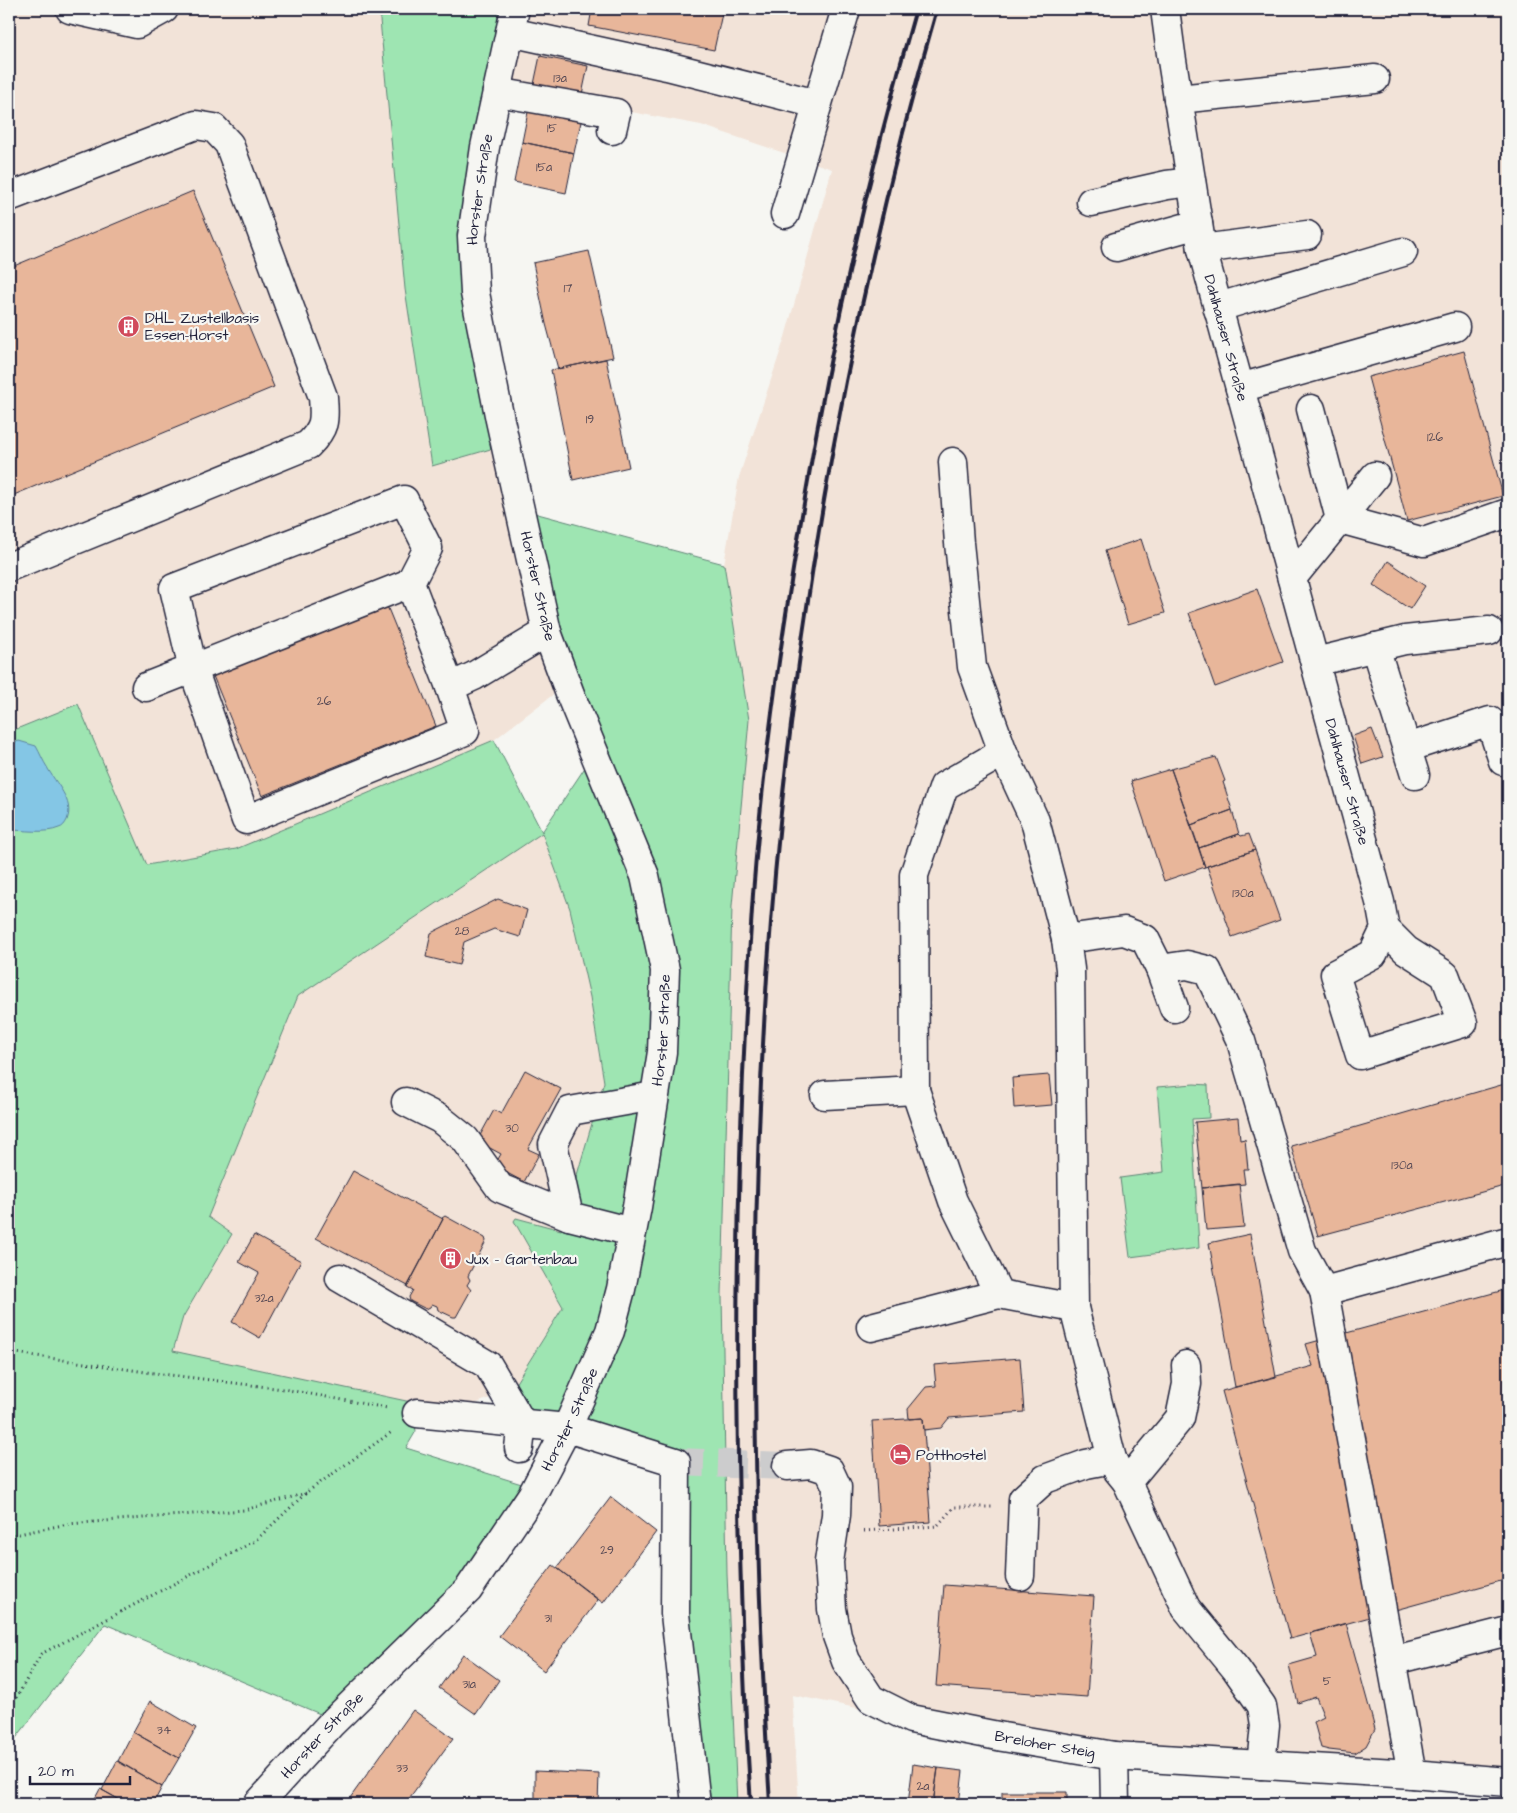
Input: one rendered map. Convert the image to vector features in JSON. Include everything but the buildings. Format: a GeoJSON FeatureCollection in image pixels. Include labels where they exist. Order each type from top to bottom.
{"type":"FeatureCollection","features":[{"type":"Feature","properties":{"kind":"street"},"geometry":{"type":"LineString","coordinates":[[70,9],[137,24],[164,9]]}},
{"type":"Feature","properties":{"kind":"street"},"geometry":{"type":"LineString","coordinates":[[785,214],[846,9]]}},
{"type":"Feature","properties":{"kind":"street","name":"Dahlhauser Straße"},"geometry":{"type":"LineString","coordinates":[[1165,9],[1200,236],[1218,309],[1380,902],[1385,929]]}},
{"type":"Feature","properties":{"kind":"street"},"geometry":{"type":"LineString","coordinates":[[513,20],[667,66],[817,104]]}},
{"type":"Feature","properties":{"kind":"street","name":"Horster Straße"},"geometry":{"type":"LineString","coordinates":[[258,1804],[330,1725],[468,1590],[532,1495],[567,1428],[610,1331],[622,1289],[662,1052],[666,970],[645,876],[570,694],[547,632],[500,420],[475,293],[472,236],[485,147],[513,20]]}},
{"type":"Feature","properties":{"kind":"street"},"geometry":{"type":"LineString","coordinates":[[1178,99],[1375,79]]}},
{"type":"Feature","properties":{"kind":"street"},"geometry":{"type":"LineString","coordinates":[[497,92],[616,113],[612,130]]}},
{"type":"Feature","properties":{"kind":"street"},"geometry":{"type":"LineString","coordinates":[[9,197],[196,125],[214,128],[229,144],[323,397],[324,415],[320,432],[308,445],[9,567]]}},
{"type":"Feature","properties":{"kind":"street"},"geometry":{"type":"LineString","coordinates":[[1091,202],[1168,185],[1191,182]]}},
{"type":"Feature","properties":{"kind":"street"},"geometry":{"type":"LineString","coordinates":[[1116,247],[1200,236],[1307,235]]}},
{"type":"Feature","properties":{"kind":"street"},"geometry":{"type":"LineString","coordinates":[[1218,309],[1229,304],[1403,252]]}},
{"type":"Feature","properties":{"kind":"street"},"geometry":{"type":"LineString","coordinates":[[1240,388],[1455,327]]}},
{"type":"Feature","properties":{"kind":"street"},"geometry":{"type":"LineString","coordinates":[[1311,409],[1340,519]]}},
{"type":"Feature","properties":{"kind":"street"},"geometry":{"type":"LineString","coordinates":[[953,462],[959,544],[972,667],[1003,752],[1035,821],[1066,939],[1070,969],[1074,1308],[1112,1459],[1118,1471],[1128,1482],[1186,1608],[1236,1669],[1262,1706],[1265,1725],[1261,1765]]}},
{"type":"Feature","properties":{"kind":"street"},"geometry":{"type":"LineString","coordinates":[[1292,578],[1375,476]]}},
{"type":"Feature","properties":{"kind":"street"},"geometry":{"type":"LineString","coordinates":[[146,687],[193,669],[410,582],[428,548],[404,500],[174,588],[193,669],[246,820],[465,731],[410,582]]}},
{"type":"Feature","properties":{"kind":"street"},"geometry":{"type":"LineString","coordinates":[[1340,519],[1424,542],[1505,514]]}},
{"type":"Feature","properties":{"kind":"street"},"geometry":{"type":"LineString","coordinates":[[1315,662],[1405,640],[1489,631]]}},
{"type":"Feature","properties":{"kind":"street"},"geometry":{"type":"LineString","coordinates":[[450,687],[474,676],[547,632]]}},
{"type":"Feature","properties":{"kind":"street"},"geometry":{"type":"LineString","coordinates":[[1375,647],[1415,775]]}},
{"type":"Feature","properties":{"kind":"street"},"geometry":{"type":"LineString","coordinates":[[1407,748],[1490,721],[1502,761]]}},
{"type":"Feature","properties":{"kind":"street"},"geometry":{"type":"LineString","coordinates":[[999,1294],[953,1201],[916,1090],[914,874],[944,786],[1003,752]]}},
{"type":"Feature","properties":{"kind":"street"},"geometry":{"type":"LineString","coordinates":[[1385,929],[1406,950],[1445,975],[1463,1023],[1360,1055],[1335,974],[1373,954],[1385,929]]}},
{"type":"Feature","properties":{"kind":"street"},"geometry":{"type":"LineString","coordinates":[[1066,939],[1124,931],[1145,938],[1160,968],[1174,1008]]}},
{"type":"Feature","properties":{"kind":"street"},"geometry":{"type":"LineString","coordinates":[[1160,968],[1187,965],[1207,970],[1241,1041],[1302,1251],[1324,1291],[1412,1774]]}},
{"type":"Feature","properties":{"kind":"street"},"geometry":{"type":"LineString","coordinates":[[825,1095],[916,1090]]}},
{"type":"Feature","properties":{"kind":"street"},"geometry":{"type":"LineString","coordinates":[[569,1216],[553,1144],[570,1111],[654,1096]]}},
{"type":"Feature","properties":{"kind":"street"},"geometry":{"type":"LineString","coordinates":[[406,1102],[440,1119],[465,1139],[500,1188],[569,1216],[632,1232]]}},
{"type":"Feature","properties":{"kind":"street"},"geometry":{"type":"LineString","coordinates":[[1324,1291],[1508,1242]]}},
{"type":"Feature","properties":{"kind":"street"},"geometry":{"type":"LineString","coordinates":[[340,1278],[488,1366],[521,1436]]}},
{"type":"Feature","properties":{"kind":"street"},"geometry":{"type":"LineString","coordinates":[[872,1328],[999,1294],[1074,1308]]}},
{"type":"Feature","properties":{"kind":"street"},"geometry":{"type":"LineString","coordinates":[[1128,1482],[1180,1418],[1187,1384],[1186,1365]]}},
{"type":"Feature","properties":{"kind":"street"},"geometry":{"type":"LineString","coordinates":[[417,1413],[521,1436],[567,1428],[676,1462],[675,1614],[696,1804]]}},
{"type":"Feature","properties":{"kind":"street"},"geometry":{"type":"LineString","coordinates":[[1020,1576],[1023,1499],[1045,1479],[1086,1464],[1112,1459]]}},
{"type":"Feature","properties":{"kind":"street","name":"Breloher Steig"},"geometry":{"type":"LineString","coordinates":[[787,1466],[811,1464],[829,1470],[838,1487],[829,1562],[832,1609],[837,1636],[846,1661],[871,1699],[911,1719],[1114,1756],[1412,1774],[1508,1782]]}},
{"type":"Feature","properties":{"kind":"street"},"geometry":{"type":"LineString","coordinates":[[1391,1661],[1508,1631]]}},
{"type":"Feature","properties":{"kind":"street"},"geometry":{"type":"LineString","coordinates":[[1114,1756],[1115,1804]]}},
{"type":"Feature","properties":{"kind":"path"},"geometry":{"type":"LineString","coordinates":[[9,1352],[283,1389],[417,1413]]}},
{"type":"Feature","properties":{"kind":"path"},"geometry":{"type":"LineString","coordinates":[[9,1711],[41,1654],[255,1541],[308,1492],[417,1413]]}},
{"type":"Feature","properties":{"kind":"path"},"geometry":{"type":"LineString","coordinates":[[9,1536],[68,1524],[244,1510],[308,1492]]}},
{"type":"Feature","properties":{"kind":"path"},"geometry":{"type":"LineString","coordinates":[[834,1530],[855,1532],[937,1526],[954,1508],[1023,1507]]}},
{"type":"Feature","properties":{"kind":"shaded area"},"geometry":{"type":"Polygon","coordinates":[[[9,9],[379,9],[405,289],[432,465],[501,446],[559,690],[494,740],[236,849],[146,865],[78,704],[9,732],[9,9]]]}},
{"type":"Feature","properties":{"kind":"shaded area"},"geometry":{"type":"Polygon","coordinates":[[[521,9],[1508,9],[1508,1779],[1280,1762],[902,1717],[792,1695],[799,1804],[737,1804],[727,1574],[722,1295],[732,906],[749,720],[724,564],[739,477],[785,337],[832,169],[701,125],[502,88],[521,9]]]}},
{"type":"Feature","properties":{"kind":"shaded area"},"geometry":{"type":"Polygon","coordinates":[[[542,833],[570,909],[590,997],[604,1082],[561,1231],[516,1218],[514,1221],[564,1307],[512,1389],[470,1406],[411,1402],[173,1352],[183,1317],[231,1234],[208,1217],[298,996],[542,833]]]}},
{"type":"Feature","properties":{"kind":"green space"},"geometry":{"type":"Polygon","coordinates":[[[379,9],[511,9],[468,237],[501,446],[432,466],[405,289],[379,9]]]}},
{"type":"Feature","properties":{"kind":"green space"},"geometry":{"type":"Polygon","coordinates":[[[523,510],[724,564],[749,720],[732,906],[722,1295],[727,1574],[737,1804],[698,1804],[678,1462],[566,1437],[527,1409],[512,1389],[563,1307],[514,1221],[516,1218],[561,1230],[604,1082],[590,997],[570,909],[542,833],[298,996],[208,1217],[232,1234],[183,1317],[173,1351],[411,1402],[416,1431],[406,1448],[528,1486],[467,1589],[332,1719],[105,1624],[9,1747],[9,732],[78,704],[147,865],[236,849],[494,740],[542,832],[596,751],[523,510]]]}},
{"type":"Feature","properties":{"kind":"green space"},"geometry":{"type":"Polygon","coordinates":[[[1194,1084],[1208,1085],[1209,1118],[1192,1119],[1199,1248],[1130,1257],[1120,1178],[1164,1172],[1157,1087],[1194,1084]]]}},
{"type":"Feature","properties":{"kind":"water"},"geometry":{"type":"Polygon","coordinates":[[[19,741],[36,746],[63,792],[69,813],[64,825],[60,828],[41,831],[9,830],[9,745],[19,741]]]}},
{"type":"Feature","properties":{"kind":"tunnel"},"geometry":{"type":"LineString","coordinates":[[676,1462],[787,1466]]}},
{"type":"Feature","properties":{"kind":"railway"},"geometry":{"type":"LineString","coordinates":[[751,1804],[741,1588],[737,1317],[739,1176],[748,964],[757,849],[766,758],[778,668],[822,401],[865,204],[916,9]]}},
{"type":"Feature","properties":{"kind":"railway"},"geometry":{"type":"LineString","coordinates":[[770,1804],[758,1558],[755,1313],[762,1067],[769,944],[780,822],[806,616],[840,412],[884,209],[937,9]]}},
{"type":"Feature","properties":{"kind":"place","name":"DHL Zustellbasis Essen-Horst"},"geometry":{"type":"Point","coordinates":[129,327]}},
{"type":"Feature","properties":{"kind":"place","name":"Jux - Gartenbau"},"geometry":{"type":"Point","coordinates":[450,1259]}},
{"type":"Feature","properties":{"kind":"place","name":"Potthostel"},"geometry":{"type":"Point","coordinates":[900,1455]}}]}
